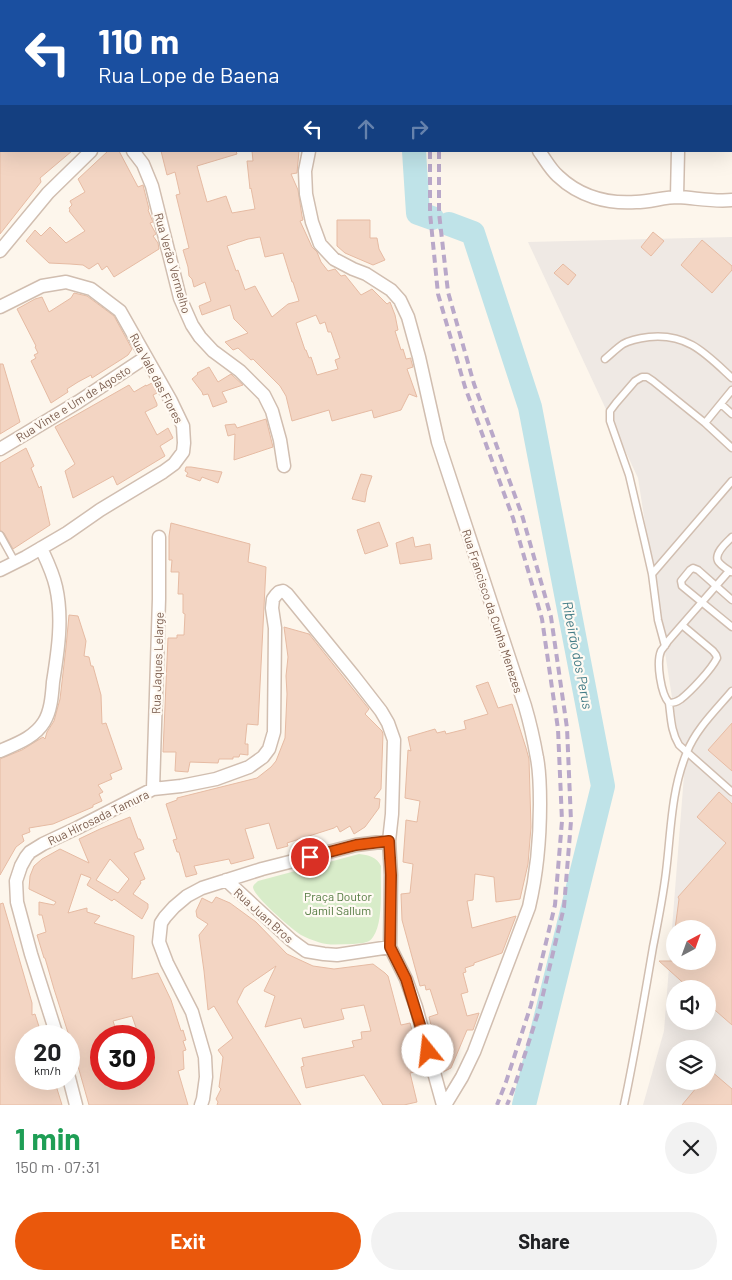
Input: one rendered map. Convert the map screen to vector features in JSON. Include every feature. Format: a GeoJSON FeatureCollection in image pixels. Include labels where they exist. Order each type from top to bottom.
{"type":"FeatureCollection","features":[{"type":"Feature","properties":{"kind":"street"},"geometry":{"type":"LineString","coordinates":[[0,251],[48,193],[90,152]]}},
{"type":"Feature","properties":{"kind":"street","name":"Rua Verão Vermelho"},"geometry":{"type":"LineString","coordinates":[[134,152],[143,164],[152,186],[180,298],[192,325],[213,351],[240,371],[264,395],[272,411],[280,440],[284,466]]}},
{"type":"Feature","properties":{"kind":"street","name":"Rua Francisco da Cunha Menezes"},"geometry":{"type":"LineString","coordinates":[[309,152],[304,170],[306,194],[312,222],[320,244],[334,259],[366,274],[391,290],[400,300],[408,317],[438,442],[525,706],[538,761],[540,790],[538,861],[529,907],[474,1052],[444,1105]]}},
{"type":"Feature","properties":{"kind":"street"},"geometry":{"type":"LineString","coordinates":[[539,152],[558,176],[574,188],[601,200],[618,203],[677,197],[732,200]]}},
{"type":"Feature","properties":{"kind":"street"},"geometry":{"type":"LineString","coordinates":[[677,197],[678,152]]}},
{"type":"Feature","properties":{"kind":"street","name":"Rua Vale das Flores"},"geometry":{"type":"LineString","coordinates":[[0,307],[42,286],[66,282],[91,290],[120,311],[172,401],[183,426],[184,443],[183,452],[174,464],[163,472],[100,510],[67,533],[0,570]]}},
{"type":"Feature","properties":{"kind":"street","name":"Rua Vinte e Um de Agosto"},"geometry":{"type":"LineString","coordinates":[[0,449],[78,402],[146,357]]}},
{"type":"Feature","properties":{"kind":"street","name":"Rua Jaques Lelarge"},"geometry":{"type":"LineString","coordinates":[[153,789],[159,537]]}},
{"type":"Feature","properties":{"kind":"street"},"geometry":{"type":"LineString","coordinates":[[0,751],[23,742],[35,733],[43,724],[49,711],[58,651],[59,618],[57,589],[51,569],[41,548]]}},
{"type":"Feature","properties":{"kind":"street","name":"Rua Hirosada Tamura"},"geometry":{"type":"LineString","coordinates":[[54,1025],[16,902],[16,881],[21,866],[30,852],[153,789],[216,779],[249,767],[264,757],[269,749],[274,732],[275,628],[272,608],[274,599],[279,592],[283,591],[287,594],[353,674],[388,723],[394,740],[393,805],[389,841]]}},
{"type":"Feature","properties":{"kind":"street"},"geometry":{"type":"LineString","coordinates":[[200,1105],[203,1099],[206,1077],[204,1057],[192,1012],[166,963],[159,942],[161,923],[165,917],[187,896],[202,888],[262,869],[356,845],[389,841],[391,875],[390,947],[410,988],[444,1105]]}},
{"type":"Feature","properties":{"kind":"street","name":"Rua Juan Bros"},"geometry":{"type":"LineString","coordinates":[[226,880],[290,940],[306,951],[337,955],[390,947]]}},
{"type":"Feature","properties":{"kind":"street"},"geometry":{"type":"LineString","coordinates":[[72,1090],[76,1105]]}},
{"type":"Feature","properties":{"kind":"lane"},"geometry":{"type":"LineString","coordinates":[[605,358],[624,343],[641,338],[661,336],[688,342],[705,353],[732,378]]}},
{"type":"Feature","properties":{"kind":"lane"},"geometry":{"type":"LineString","coordinates":[[665,646],[658,620],[652,574],[628,475],[610,422],[610,411],[635,381],[642,377],[647,377],[705,423],[732,448]]}},
{"type":"Feature","properties":{"kind":"lane"},"geometry":{"type":"LineString","coordinates":[[705,423],[732,390]]}},
{"type":"Feature","properties":{"kind":"lane"},"geometry":{"type":"LineString","coordinates":[[721,404],[732,414]]}},
{"type":"Feature","properties":{"kind":"lane"},"geometry":{"type":"LineString","coordinates":[[652,574],[732,481]]}},
{"type":"Feature","properties":{"kind":"lane"},"geometry":{"type":"LineString","coordinates":[[0,535],[15,562]]}},
{"type":"Feature","properties":{"kind":"lane"},"geometry":{"type":"LineString","coordinates":[[732,537],[717,556],[718,562],[730,572],[665,646],[658,664],[663,692],[669,703],[671,727],[674,737],[686,752],[732,792]]}},
{"type":"Feature","properties":{"kind":"lane"},"geometry":{"type":"LineString","coordinates":[[732,600],[698,570],[693,568],[680,581],[682,586],[732,627]]}},
{"type":"Feature","properties":{"kind":"lane"},"geometry":{"type":"LineString","coordinates":[[669,703],[680,700],[703,677],[717,658],[713,651],[682,625]]}},
{"type":"Feature","properties":{"kind":"lane"},"geometry":{"type":"LineString","coordinates":[[624,1105],[666,872],[673,802],[680,774],[686,752],[691,743],[706,721],[732,691]]}},
{"type":"Feature","properties":{"kind":"shaded area"},"geometry":{"type":"Polygon","coordinates":[[[732,237],[732,1105],[643,1105],[664,1031],[666,1005],[666,1030],[716,1030],[716,980],[668,980],[669,970],[716,970],[716,920],[673,920],[684,775],[638,478],[528,242],[732,237]]]}},
{"type":"Feature","properties":{"kind":"green space","name":"Praça Doutor Jamil Sallum"},"geometry":{"type":"Polygon","coordinates":[[[359,854],[375,859],[381,866],[379,922],[373,937],[367,942],[326,944],[303,936],[266,905],[253,887],[258,881],[359,854]]]}},
{"type":"Feature","properties":{"kind":"building"},"geometry":{"type":"Polygon","coordinates":[[[0,152],[71,152],[40,178],[41,182],[0,234],[0,152]]]}},
{"type":"Feature","properties":{"kind":"building"},"geometry":{"type":"Polygon","coordinates":[[[107,152],[120,152],[138,187],[143,185],[148,210],[153,222],[150,223],[156,234],[153,236],[158,243],[159,249],[114,277],[107,266],[102,270],[98,263],[89,269],[83,265],[49,263],[26,241],[35,230],[41,236],[50,227],[66,243],[85,231],[69,211],[72,205],[70,201],[85,192],[78,179],[107,152]]]}},
{"type":"Feature","properties":{"kind":"building"},"geometry":{"type":"Polygon","coordinates":[[[161,152],[236,152],[237,154],[197,166],[207,202],[226,196],[232,213],[255,209],[250,189],[247,161],[253,161],[252,152],[299,152],[297,173],[291,174],[298,190],[303,220],[300,221],[312,247],[328,271],[335,269],[341,276],[345,275],[361,295],[372,289],[387,304],[390,302],[395,315],[398,330],[395,331],[401,350],[403,349],[406,359],[411,358],[413,367],[407,369],[417,397],[409,394],[401,410],[374,418],[372,410],[332,421],[329,410],[292,421],[286,396],[280,386],[253,359],[251,360],[238,348],[233,350],[225,342],[248,333],[234,319],[230,305],[202,315],[199,306],[211,301],[205,282],[194,287],[189,276],[183,250],[189,248],[176,195],[180,194],[175,172],[167,175],[161,152]],[[260,237],[227,246],[245,290],[255,286],[272,317],[288,304],[299,301],[283,253],[265,257],[260,237]],[[316,315],[296,323],[305,350],[309,358],[311,357],[317,375],[338,369],[335,360],[340,358],[331,332],[328,332],[325,322],[320,324],[316,315]]]}},
{"type":"Feature","properties":{"kind":"building"},"geometry":{"type":"Polygon","coordinates":[[[337,220],[370,220],[370,238],[377,238],[379,249],[385,260],[373,265],[345,253],[337,246],[337,220]]]}},
{"type":"Feature","properties":{"kind":"building"},"geometry":{"type":"Polygon","coordinates":[[[653,232],[664,241],[651,256],[641,247],[653,232]]]}},
{"type":"Feature","properties":{"kind":"building"},"geometry":{"type":"Polygon","coordinates":[[[702,240],[732,266],[732,270],[712,293],[681,265],[702,240]]]}},
{"type":"Feature","properties":{"kind":"building"},"geometry":{"type":"Polygon","coordinates":[[[563,264],[576,275],[568,285],[554,273],[563,264]]]}},
{"type":"Feature","properties":{"kind":"building"},"geometry":{"type":"Polygon","coordinates":[[[74,293],[87,296],[114,316],[132,349],[128,355],[92,378],[91,375],[67,389],[68,392],[51,403],[31,361],[36,358],[34,355],[38,353],[36,346],[17,309],[42,297],[49,312],[71,298],[74,293]]]}},
{"type":"Feature","properties":{"kind":"building"},"geometry":{"type":"Polygon","coordinates":[[[0,364],[3,364],[20,422],[0,434],[0,364]]]}},
{"type":"Feature","properties":{"kind":"building"},"geometry":{"type":"Polygon","coordinates":[[[209,367],[218,382],[231,374],[243,385],[222,392],[227,402],[213,407],[208,394],[203,395],[192,379],[197,373],[209,367]]]}},
{"type":"Feature","properties":{"kind":"building"},"geometry":{"type":"Polygon","coordinates":[[[152,383],[157,393],[153,395],[157,406],[145,412],[157,435],[168,428],[173,438],[160,446],[165,456],[117,485],[113,476],[73,498],[65,471],[75,464],[55,427],[129,385],[134,392],[152,383]]]}},
{"type":"Feature","properties":{"kind":"building"},"geometry":{"type":"Polygon","coordinates":[[[266,419],[273,447],[234,460],[235,434],[228,436],[225,425],[235,424],[237,428],[266,419]]]}},
{"type":"Feature","properties":{"kind":"building"},"geometry":{"type":"Polygon","coordinates":[[[26,448],[34,466],[31,468],[39,488],[41,486],[50,525],[13,549],[4,533],[0,530],[0,463],[26,448]]]}},
{"type":"Feature","properties":{"kind":"building"},"geometry":{"type":"Polygon","coordinates":[[[186,467],[222,472],[218,483],[202,477],[200,481],[186,476],[188,473],[185,471],[186,467]]]}},
{"type":"Feature","properties":{"kind":"building"},"geometry":{"type":"Polygon","coordinates":[[[361,474],[372,476],[365,502],[352,499],[361,474]]]}},
{"type":"Feature","properties":{"kind":"building"},"geometry":{"type":"Polygon","coordinates":[[[379,522],[388,546],[365,554],[357,530],[379,522]]]}},
{"type":"Feature","properties":{"kind":"building"},"geometry":{"type":"Polygon","coordinates":[[[171,523],[250,544],[248,562],[266,567],[258,725],[247,724],[245,744],[248,744],[248,755],[240,754],[239,757],[233,757],[233,759],[219,759],[218,763],[190,762],[188,772],[175,771],[176,752],[163,752],[168,638],[177,638],[177,635],[184,635],[185,614],[183,613],[183,594],[178,594],[179,572],[171,572],[172,560],[169,560],[171,523]]]}},
{"type":"Feature","properties":{"kind":"building"},"geometry":{"type":"Polygon","coordinates":[[[413,537],[415,547],[430,544],[432,559],[400,564],[396,543],[413,537]]]}},
{"type":"Feature","properties":{"kind":"building"},"geometry":{"type":"Polygon","coordinates":[[[69,615],[78,616],[86,641],[84,656],[89,657],[91,666],[93,666],[101,695],[102,724],[106,723],[122,769],[110,774],[112,779],[98,785],[103,792],[99,794],[102,801],[93,805],[93,807],[53,824],[29,828],[30,832],[22,835],[24,841],[16,847],[0,875],[0,759],[22,750],[43,737],[45,739],[54,721],[60,699],[69,615]]]}},
{"type":"Feature","properties":{"kind":"building"},"geometry":{"type":"Polygon","coordinates":[[[284,627],[309,634],[369,709],[365,714],[382,731],[381,789],[374,798],[380,799],[379,808],[365,827],[354,834],[350,826],[340,832],[337,826],[287,843],[288,846],[277,849],[269,823],[245,829],[254,858],[231,864],[229,859],[194,866],[197,874],[186,877],[179,852],[177,852],[173,840],[177,839],[166,804],[177,800],[177,798],[257,778],[276,761],[285,738],[288,657],[284,627]]]}},
{"type":"Feature","properties":{"kind":"building"},"geometry":{"type":"Polygon","coordinates":[[[488,682],[498,708],[512,704],[529,759],[531,827],[528,864],[520,899],[496,902],[494,877],[475,874],[473,900],[467,901],[472,928],[516,916],[502,953],[465,968],[466,972],[463,973],[468,992],[461,994],[467,1016],[479,1013],[473,1030],[467,1030],[451,1068],[443,1072],[429,1017],[438,1014],[430,989],[426,990],[425,985],[420,986],[402,920],[401,894],[410,893],[413,864],[403,862],[406,820],[417,822],[420,801],[405,798],[408,750],[411,751],[408,737],[435,729],[437,733],[445,731],[446,734],[466,729],[464,721],[488,714],[476,686],[488,682]]]}},
{"type":"Feature","properties":{"kind":"building"},"geometry":{"type":"Polygon","coordinates":[[[732,723],[732,771],[708,750],[732,723]]]}},
{"type":"Feature","properties":{"kind":"building"},"geometry":{"type":"Polygon","coordinates":[[[719,792],[732,804],[732,1025],[716,1011],[716,980],[680,980],[669,970],[716,970],[716,920],[676,920],[678,897],[726,843],[697,817],[719,792]]]}},
{"type":"Feature","properties":{"kind":"building"},"geometry":{"type":"Polygon","coordinates":[[[130,817],[138,839],[140,839],[144,849],[134,853],[145,879],[140,881],[141,883],[133,894],[148,904],[142,919],[114,899],[112,901],[87,885],[91,878],[81,874],[68,913],[87,908],[87,912],[100,916],[94,923],[134,936],[132,979],[158,973],[171,1000],[181,1031],[183,1030],[186,1040],[183,1041],[186,1050],[183,1051],[184,1069],[178,1071],[188,1105],[89,1105],[80,1073],[80,1025],[66,1025],[37,935],[46,932],[42,915],[39,915],[39,902],[54,905],[56,902],[29,889],[30,876],[34,866],[60,849],[89,863],[79,839],[130,817]],[[110,859],[96,880],[118,893],[129,879],[110,859]]]}},
{"type":"Feature","properties":{"kind":"building"},"geometry":{"type":"Polygon","coordinates":[[[216,897],[230,903],[256,922],[287,954],[313,966],[334,969],[373,964],[388,976],[401,1025],[410,1023],[413,1034],[406,1036],[415,1072],[410,1073],[417,1102],[404,1105],[383,1105],[364,1075],[306,1088],[301,1067],[304,1066],[302,1058],[354,1047],[352,1041],[362,1039],[361,1032],[371,1031],[364,1005],[341,1009],[344,1019],[304,1028],[301,1018],[265,1027],[275,996],[264,991],[276,966],[244,988],[237,1002],[301,1105],[217,1105],[216,1099],[221,1089],[219,1087],[223,1057],[218,1050],[233,1038],[214,1006],[208,1010],[199,935],[208,924],[197,917],[196,911],[202,898],[212,903],[216,897]]]}},
{"type":"Feature","properties":{"kind":"building"},"geometry":{"type":"Polygon","coordinates":[[[3,903],[32,1003],[32,1015],[35,1014],[38,1025],[15,1025],[15,1090],[57,1090],[62,1105],[0,1105],[0,904],[3,903]]]}},
{"type":"Feature","properties":{"kind":"building"},"geometry":{"type":"Polygon","coordinates":[[[659,961],[666,961],[666,967],[659,961]]]}},
{"type":"Feature","properties":{"kind":"building"},"geometry":{"type":"Polygon","coordinates":[[[716,1075],[732,1089],[732,1105],[682,1105],[694,1090],[716,1090],[716,1075]]]}},
{"type":"Feature","properties":{"kind":"waterway","name":"Ribeirão dos Perus"},"geometry":{"type":"LineString","coordinates":[[414,152],[418,213],[432,218]]}},
{"type":"Feature","properties":{"kind":"waterway","name":"Ribeirão dos Perus"},"geometry":{"type":"LineString","coordinates":[[449,224],[473,233],[530,407],[603,786],[524,1105]]}},
{"type":"Feature","properties":{"kind":"railway"},"geometry":{"type":"LineString","coordinates":[[430,152],[430,213],[438,294],[465,387],[513,518],[542,619],[558,729],[562,821],[555,905],[531,1005],[497,1105]]}},
{"type":"Feature","properties":{"kind":"railway"},"geometry":{"type":"LineString","coordinates":[[439,152],[439,213],[448,292],[474,384],[522,515],[551,617],[567,728],[571,821],[564,907],[540,1007],[507,1105]]}},
{"type":"Feature","properties":{"kind":"route"},"geometry":{"type":"LineString","coordinates":[[310,857],[356,845],[389,841],[391,875],[390,947],[406,979],[428,1051]]}}]}
